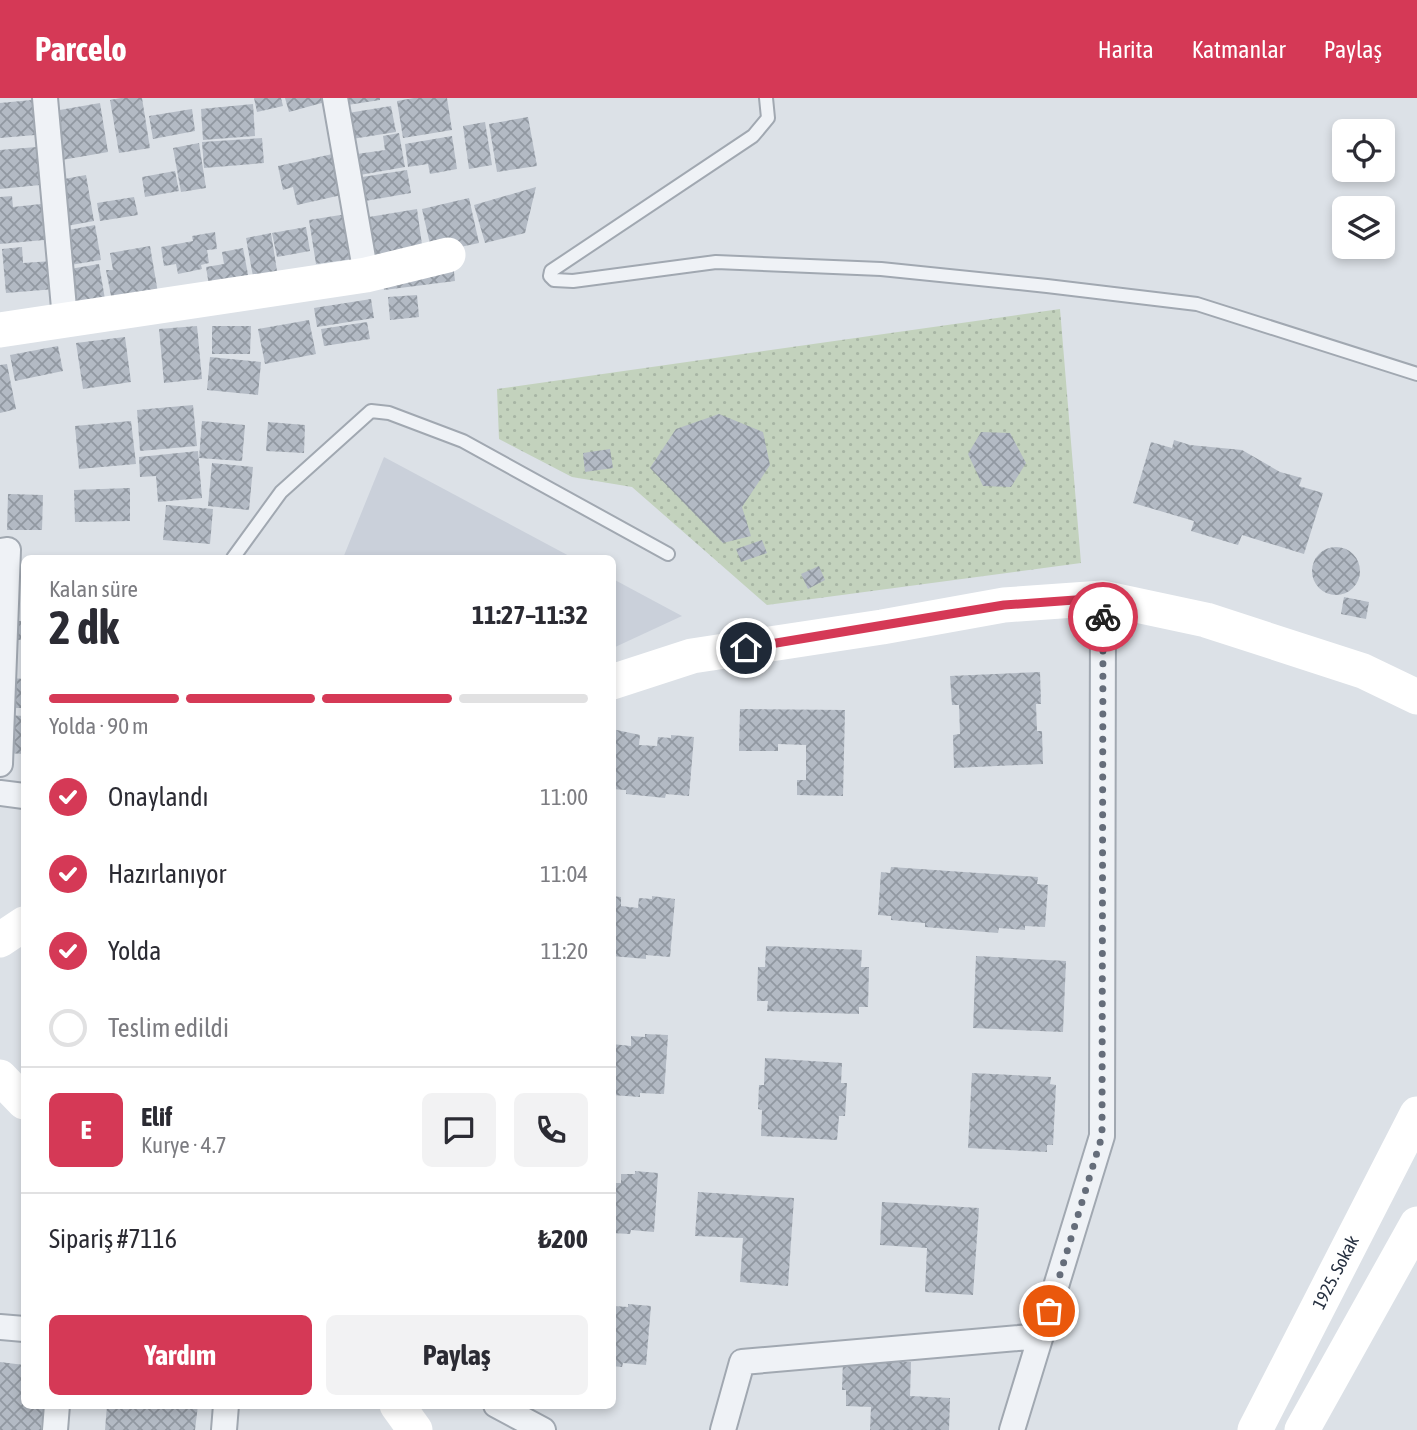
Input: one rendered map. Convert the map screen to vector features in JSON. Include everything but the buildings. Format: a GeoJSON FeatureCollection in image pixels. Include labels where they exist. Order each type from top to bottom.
{"type":"FeatureCollection","features":[{"type":"Feature","properties":{"kind":"main road"},"geometry":{"type":"LineString","coordinates":[[0,330],[65,318],[366,275],[448,255]]}},
{"type":"Feature","properties":{"kind":"main road"},"geometry":{"type":"LineString","coordinates":[[616,681],[692,656],[1004,605],[1103,598],[1206,621],[1363,671],[1417,697]]}},
{"type":"Feature","properties":{"kind":"main road"},"geometry":{"type":"LineString","coordinates":[[0,940],[21,926]]}},
{"type":"Feature","properties":{"kind":"main road"},"geometry":{"type":"LineString","coordinates":[[0,1077],[21,1099]]}},
{"type":"Feature","properties":{"kind":"main road","name":"1925. Sokak"},"geometry":{"type":"LineString","coordinates":[[1255,1430],[1417,1114]]}},
{"type":"Feature","properties":{"kind":"main road"},"geometry":{"type":"LineString","coordinates":[[1302,1430],[1417,1224]]}},
{"type":"Feature","properties":{"kind":"main road"},"geometry":{"type":"LineString","coordinates":[[400,1409],[415,1430]]}},
{"type":"Feature","properties":{"kind":"street"},"geometry":{"type":"LineString","coordinates":[[45,98],[65,318]]}},
{"type":"Feature","properties":{"kind":"street"},"geometry":{"type":"LineString","coordinates":[[335,98],[366,275]]}},
{"type":"Feature","properties":{"kind":"street"},"geometry":{"type":"LineString","coordinates":[[0,698],[4,551]]}},
{"type":"Feature","properties":{"kind":"street"},"geometry":{"type":"LineString","coordinates":[[0,764],[4,551]]}},
{"type":"Feature","properties":{"kind":"street"},"geometry":{"type":"LineString","coordinates":[[1012,1430],[1102,1136],[1103,598]]}},
{"type":"Feature","properties":{"kind":"street"},"geometry":{"type":"LineString","coordinates":[[0,793],[21,796]]}},
{"type":"Feature","properties":{"kind":"street"},"geometry":{"type":"LineString","coordinates":[[0,1327],[21,1329]]}},
{"type":"Feature","properties":{"kind":"street"},"geometry":{"type":"LineString","coordinates":[[723,1430],[742,1362],[1041,1335]]}},
{"type":"Feature","properties":{"kind":"street"},"geometry":{"type":"LineString","coordinates":[[55,1430],[57,1409]]}},
{"type":"Feature","properties":{"kind":"street"},"geometry":{"type":"LineString","coordinates":[[224,1430],[226,1409]]}},
{"type":"Feature","properties":{"kind":"street"},"geometry":{"type":"LineString","coordinates":[[504,1409],[543,1430]]}},
{"type":"Feature","properties":{"kind":"lane"},"geometry":{"type":"LineString","coordinates":[[766,98],[768,118],[753,135],[551,271],[550,276],[554,280],[572,281],[716,262],[881,268],[1047,286],[1197,304],[1417,374]]}},
{"type":"Feature","properties":{"kind":"lane"},"geometry":{"type":"LineString","coordinates":[[235,555],[281,492],[371,411],[389,413],[463,441],[668,554]]}},
{"type":"Feature","properties":{"kind":"shaded area"},"geometry":{"type":"Polygon","coordinates":[[[384,457],[567,555],[344,555],[384,457]]]}},
{"type":"Feature","properties":{"kind":"shaded area"},"geometry":{"type":"Polygon","coordinates":[[[616,581],[682,616],[616,647],[616,581]]]}},
{"type":"Feature","properties":{"kind":"green space"},"geometry":{"type":"Polygon","coordinates":[[[1060,309],[1081,563],[767,605],[632,487],[572,477],[499,439],[497,389],[1060,309]]]}},
{"type":"Feature","properties":{"kind":"way so far"},"geometry":{"type":"LineString","coordinates":[[1049,1311],[1102,1136],[1103,617]]}},
{"type":"Feature","properties":{"kind":"route"},"geometry":{"type":"LineString","coordinates":[[746,648],[1004,605],[1103,598],[1103,617]]}}]}
